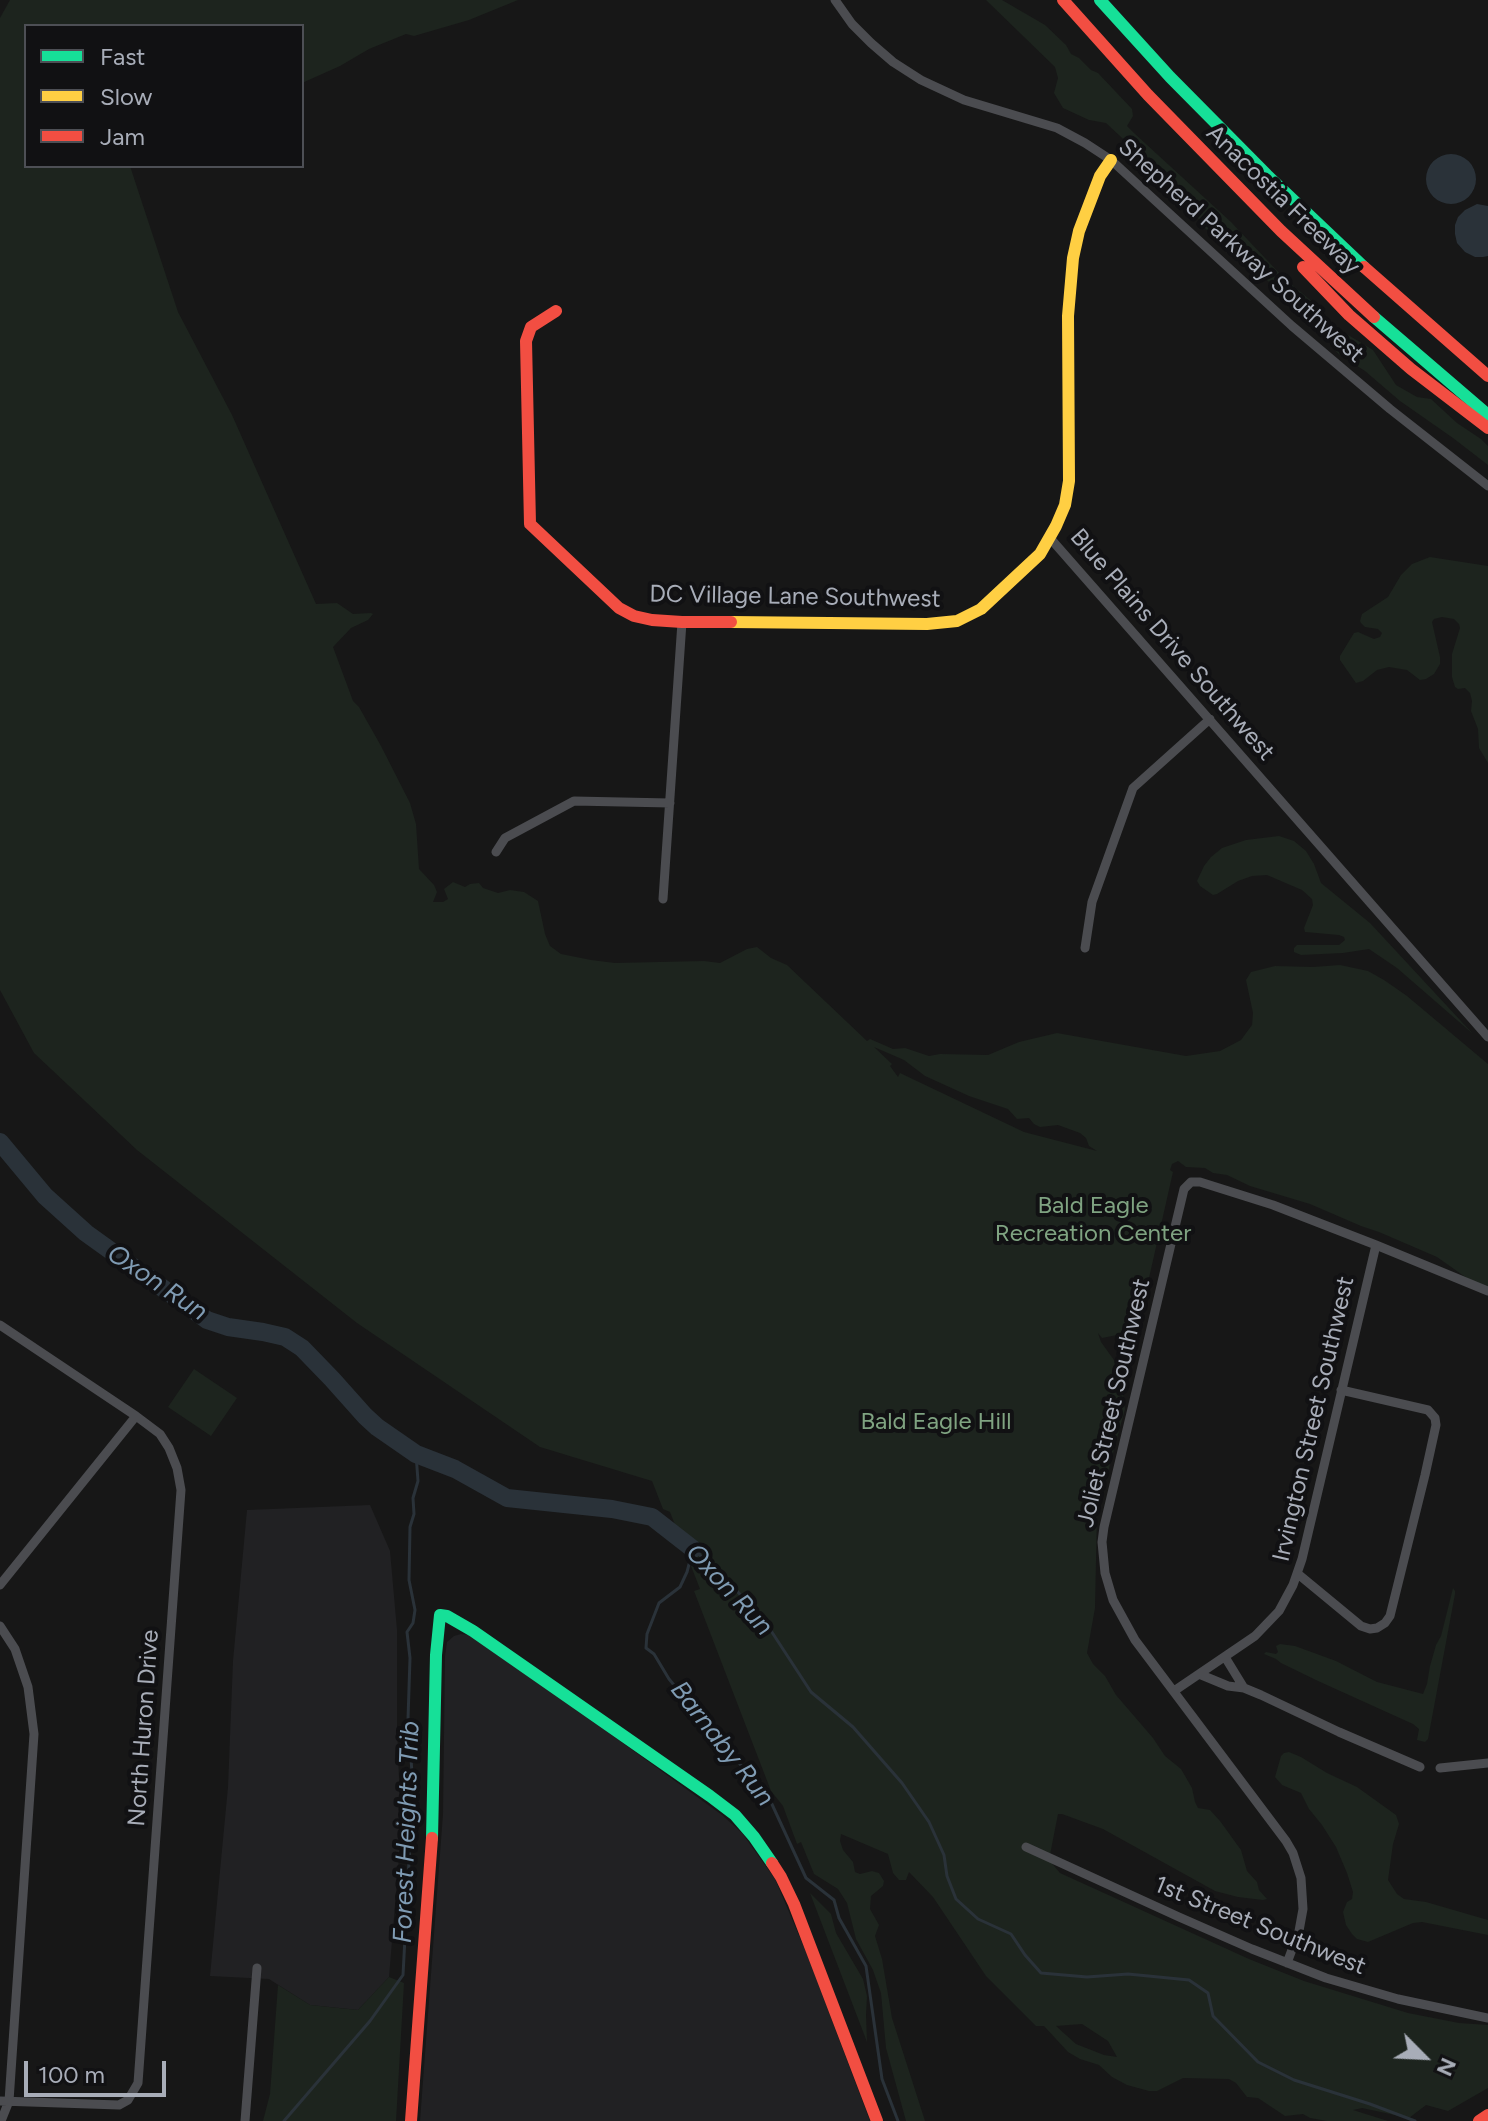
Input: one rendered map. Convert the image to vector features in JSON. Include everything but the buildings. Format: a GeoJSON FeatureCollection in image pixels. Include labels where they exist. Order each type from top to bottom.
{"type":"FeatureCollection","features":[{"type":"Feature","properties":{"kind":"main road","name":"Anacostia Freeway"},"geometry":{"type":"LineString","coordinates":[[1063,0],[1207,158],[1281,231],[1357,302],[1488,415]]}},
{"type":"Feature","properties":{"kind":"main road","name":"Anacostia Freeway"},"geometry":{"type":"LineString","coordinates":[[1100,0],[1242,151],[1395,296],[1488,376]]}},
{"type":"Feature","properties":{"kind":"main road"},"geometry":{"type":"LineString","coordinates":[[1207,158],[1252,217],[1349,315],[1419,376],[1488,428]]}},
{"type":"Feature","properties":{"kind":"main road","name":"Blue Plains Drive Southwest"},"geometry":{"type":"LineString","coordinates":[[1050,538],[1063,513],[1069,485],[1068,316],[1073,258],[1084,217],[1100,176],[1111,160]]}},
{"type":"Feature","properties":{"kind":"main road"},"geometry":{"type":"LineString","coordinates":[[1342,246],[1488,366]]}},
{"type":"Feature","properties":{"kind":"main road","name":"DC Village Lane Southwest"},"geometry":{"type":"LineString","coordinates":[[556,311],[531,327],[526,341],[530,524],[619,608],[634,616],[682,622],[927,624],[957,621],[981,609],[1040,554],[1050,538]]}},
{"type":"Feature","properties":{"kind":"main road"},"geometry":{"type":"LineString","coordinates":[[411,2121],[433,1820],[436,1655],[440,1615],[473,1631],[735,1815],[781,1877],[794,1904],[877,2121]]}},
{"type":"Feature","properties":{"kind":"main road"},"geometry":{"type":"LineString","coordinates":[[1479,2121],[1488,2115]]}},
{"type":"Feature","properties":{"kind":"street","name":"Shepherd Parkway Southwest"},"geometry":{"type":"LineString","coordinates":[[835,0],[871,43],[921,80],[964,100],[1057,128],[1111,160],[1292,326],[1488,486]]}},
{"type":"Feature","properties":{"kind":"street","name":"Blue Plains Drive Southwest"},"geometry":{"type":"LineString","coordinates":[[1050,538],[1488,1037]]}},
{"type":"Feature","properties":{"kind":"street"},"geometry":{"type":"LineString","coordinates":[[663,899],[682,622]]}},
{"type":"Feature","properties":{"kind":"street"},"geometry":{"type":"LineString","coordinates":[[1085,948],[1092,902],[1133,788],[1210,719]]}},
{"type":"Feature","properties":{"kind":"street"},"geometry":{"type":"LineString","coordinates":[[496,852],[505,838],[574,801],[670,803]]}},
{"type":"Feature","properties":{"kind":"street","name":"Joliet Street Southwest"},"geometry":{"type":"LineString","coordinates":[[1287,1963],[1299,1931],[1303,1909],[1303,1885],[1295,1859],[1286,1841],[1135,1640],[1113,1600],[1105,1573],[1102,1542],[1184,1189],[1191,1182],[1200,1182],[1273,1205],[1376,1245]]}},
{"type":"Feature","properties":{"kind":"street"},"geometry":{"type":"LineString","coordinates":[[1376,1245],[1488,1291]]}},
{"type":"Feature","properties":{"kind":"street","name":"Irvington Street Southwest"},"geometry":{"type":"LineString","coordinates":[[1174,1691],[1268,1624],[1285,1601],[1298,1574],[1376,1245]]}},
{"type":"Feature","properties":{"kind":"street","name":"North Huron Drive"},"geometry":{"type":"LineString","coordinates":[[0,1325],[160,1434],[177,1468],[181,1490],[138,2083],[128,2100],[119,2105],[5,2101]]}},
{"type":"Feature","properties":{"kind":"street"},"geometry":{"type":"LineString","coordinates":[[1298,1574],[1364,1627],[1377,1628],[1385,1623],[1390,1616],[1425,1475],[1436,1425],[1435,1418],[1428,1410],[1341,1390]]}},
{"type":"Feature","properties":{"kind":"street"},"geometry":{"type":"LineString","coordinates":[[0,1585],[136,1416]]}},
{"type":"Feature","properties":{"kind":"street"},"geometry":{"type":"LineString","coordinates":[[0,1626],[15,1649],[28,1687],[34,1734],[1,2121]]}},
{"type":"Feature","properties":{"kind":"street"},"geometry":{"type":"LineString","coordinates":[[1225,1657],[1244,1688]]}},
{"type":"Feature","properties":{"kind":"street"},"geometry":{"type":"LineString","coordinates":[[1199,1674],[1228,1686],[1244,1688],[1420,1767]]}},
{"type":"Feature","properties":{"kind":"street"},"geometry":{"type":"LineString","coordinates":[[1440,1768],[1488,1763]]}},
{"type":"Feature","properties":{"kind":"street","name":"1st Street Southwest"},"geometry":{"type":"LineString","coordinates":[[1026,1847],[1287,1963],[1388,1996],[1488,2018]]}},
{"type":"Feature","properties":{"kind":"street"},"geometry":{"type":"LineString","coordinates":[[245,2121],[257,1968]]}},
{"type":"Feature","properties":{"kind":"shaded area"},"geometry":{"type":"Polygon","coordinates":[[[1451,154],[1469,161],[1476,179],[1469,197],[1451,204],[1433,197],[1426,179],[1433,161],[1451,154]]]}},
{"type":"Feature","properties":{"kind":"shaded area"},"geometry":{"type":"Polygon","coordinates":[[[1477,204],[1488,206],[1488,256],[1483,257],[1465,252],[1457,243],[1455,234],[1458,217],[1477,204]]]}},
{"type":"Feature","properties":{"kind":"shaded area"},"geometry":{"type":"Polygon","coordinates":[[[370,1505],[390,1551],[397,1630],[401,1833],[389,1977],[358,2010],[310,2005],[269,1979],[210,1976],[228,1787],[233,1661],[247,1510],[370,1505]]]}},
{"type":"Feature","properties":{"kind":"shaded area"},"geometry":{"type":"Polygon","coordinates":[[[461,1634],[469,1635],[620,1741],[742,1833],[775,1879],[870,2121],[420,2121],[443,1814],[445,1656],[447,1642],[461,1634]]]}},
{"type":"Feature","properties":{"kind":"green space"},"geometry":{"type":"Polygon","coordinates":[[[10,0],[518,0],[469,20],[414,36],[406,34],[304,82],[304,24],[24,24],[24,168],[131,168],[178,312],[232,415],[316,604],[337,603],[353,614],[373,614],[351,628],[333,647],[353,701],[381,746],[410,803],[416,824],[419,869],[437,892],[433,902],[448,899],[444,889],[453,882],[465,887],[479,883],[483,888],[498,893],[510,890],[524,892],[538,901],[550,946],[561,954],[591,960],[615,963],[720,963],[757,947],[787,965],[867,1041],[870,1039],[893,1049],[905,1048],[929,1056],[988,1055],[1019,1042],[1057,1033],[1186,1056],[1220,1051],[1241,1040],[1252,1025],[1253,1013],[1246,980],[1251,972],[1275,966],[1340,965],[1368,971],[1384,980],[1488,1064],[1488,1293],[1437,1257],[1379,1232],[1227,1175],[1205,1168],[1186,1167],[1178,1161],[1172,1164],[1170,1170],[1173,1172],[1137,1331],[1102,1338],[1098,1333],[1124,1374],[1121,1379],[1125,1409],[1097,1512],[1095,1608],[1087,1653],[1165,1756],[1181,1769],[1192,1788],[1198,1808],[1210,1810],[1220,1821],[1241,1850],[1247,1871],[1267,1899],[1238,1897],[1215,1891],[1103,1829],[1062,1814],[1058,1814],[1049,1860],[1060,1873],[1304,1981],[1408,2013],[1488,2025],[1488,2088],[1448,2111],[1426,2105],[1409,2118],[1362,2108],[1353,2110],[1388,2121],[1327,2121],[1303,2114],[1285,2116],[1258,2098],[1247,2097],[1229,2079],[1183,2078],[1157,2091],[1127,2085],[1099,2065],[1068,2052],[1044,2026],[1036,2026],[986,1976],[933,1897],[909,1872],[906,1880],[899,1880],[893,1873],[888,1854],[841,1834],[843,1850],[853,1862],[855,1872],[879,1873],[884,1881],[883,1886],[871,1896],[870,1909],[879,1925],[875,1936],[892,2018],[925,2121],[906,2121],[886,2048],[881,1993],[873,1970],[856,1939],[847,1903],[838,1889],[814,1874],[801,1842],[797,1844],[783,1806],[771,1791],[694,1591],[700,1589],[670,1512],[663,1509],[652,1481],[540,1447],[357,1323],[137,1150],[34,1053],[0,990],[0,18],[10,0]],[[874,1047],[892,1064],[890,1066],[898,1077],[900,1073],[1024,1132],[1097,1151],[1080,1133],[1058,1125],[1040,1127],[1029,1118],[1017,1119],[1008,1109],[925,1076],[904,1060],[874,1047]],[[1082,2024],[1056,2026],[1076,2044],[1117,2057],[1108,2041],[1082,2024]]]}},
{"type":"Feature","properties":{"kind":"green space"},"geometry":{"type":"Polygon","coordinates":[[[986,0],[1002,0],[1045,25],[1071,54],[1098,73],[1132,109],[1133,116],[1127,126],[1231,222],[1283,277],[1315,304],[1315,309],[1307,312],[1219,242],[1201,224],[1188,197],[1106,123],[1089,120],[1063,108],[1054,93],[1058,78],[1055,67],[986,0]]]}},
{"type":"Feature","properties":{"kind":"green space"},"geometry":{"type":"Polygon","coordinates":[[[1335,327],[1373,350],[1396,385],[1417,397],[1431,399],[1457,423],[1481,439],[1488,446],[1488,465],[1331,347],[1330,338],[1335,327]]]}},
{"type":"Feature","properties":{"kind":"green space"},"geometry":{"type":"Polygon","coordinates":[[[1430,557],[1488,566],[1488,763],[1479,748],[1470,693],[1465,688],[1455,687],[1452,677],[1452,654],[1460,628],[1454,619],[1442,617],[1432,622],[1440,664],[1434,674],[1426,679],[1420,680],[1407,670],[1389,667],[1377,670],[1356,683],[1340,660],[1354,633],[1374,639],[1380,637],[1382,633],[1378,629],[1365,627],[1361,623],[1362,614],[1388,597],[1401,575],[1412,564],[1430,557]]]}},
{"type":"Feature","properties":{"kind":"green space"},"geometry":{"type":"Polygon","coordinates":[[[1279,836],[1294,841],[1306,851],[1321,883],[1370,923],[1473,1034],[1397,968],[1369,949],[1301,955],[1294,952],[1297,945],[1339,945],[1345,940],[1339,935],[1305,932],[1313,905],[1312,899],[1302,890],[1267,875],[1238,881],[1213,895],[1197,881],[1204,866],[1222,848],[1246,840],[1279,836]]]}},
{"type":"Feature","properties":{"kind":"green space"},"geometry":{"type":"Polygon","coordinates":[[[194,1369],[237,1398],[211,1436],[168,1407],[194,1369]]]}},
{"type":"Feature","properties":{"kind":"green space"},"geometry":{"type":"Polygon","coordinates":[[[1453,1588],[1455,1594],[1425,1742],[1417,1740],[1419,1729],[1413,1724],[1264,1654],[1276,1654],[1276,1646],[1280,1644],[1295,1646],[1336,1661],[1377,1682],[1423,1694],[1453,1588]]]}},
{"type":"Feature","properties":{"kind":"green space"},"geometry":{"type":"Polygon","coordinates":[[[1289,1752],[1357,1787],[1396,1815],[1399,1824],[1388,1880],[1397,1894],[1404,1899],[1426,1902],[1488,1920],[1488,1935],[1422,1922],[1368,1942],[1357,1939],[1346,1925],[1343,1912],[1353,1892],[1336,1847],[1301,1793],[1282,1785],[1275,1777],[1281,1756],[1289,1752]]]}},
{"type":"Feature","properties":{"kind":"green space"},"geometry":{"type":"Polygon","coordinates":[[[810,1893],[831,1914],[836,1933],[863,1979],[867,1996],[867,2042],[810,1893]]]}},
{"type":"Feature","properties":{"kind":"green space"},"geometry":{"type":"Polygon","coordinates":[[[389,1977],[404,1983],[396,2121],[263,2121],[270,2094],[278,1985],[310,2005],[358,2010],[389,1977]]]}},
{"type":"Feature","properties":{"kind":"waterway","name":"Oxon Run"},"geometry":{"type":"LineString","coordinates":[[0,1142],[45,1196],[86,1233],[207,1320],[285,1337],[302,1348],[365,1416],[416,1454],[455,1469],[507,1498],[612,1509],[652,1517],[693,1549]]}},
{"type":"Feature","properties":{"kind":"waterway","name":"Forest Heights Trib"},"geometry":{"type":"LineString","coordinates":[[284,2121],[370,2021],[403,1975],[413,1786],[407,1632],[413,1623],[415,1610],[409,1580],[410,1527],[418,1481],[416,1454]]}},
{"type":"Feature","properties":{"kind":"waterway","name":"Oxon Run"},"geometry":{"type":"LineString","coordinates":[[898,2121],[882,2079],[866,1966],[839,1918],[834,1900],[806,1878],[770,1800],[669,1679],[654,1654],[646,1648],[647,1634],[659,1603],[680,1587],[693,1549],[764,1620],[811,1692],[853,1727],[902,1783],[929,1822],[944,1855],[947,1876],[956,1899],[978,1919],[1011,1934],[1041,1973],[1087,1977],[1128,1974],[1189,1980],[1208,1993],[1213,2016],[1258,2062],[1294,2080],[1415,2121]]}},
{"type":"Feature","properties":{"kind":"traffic: fast"},"geometry":{"type":"LineString","coordinates":[[1100,0],[1170,77],[1364,267]]}},
{"type":"Feature","properties":{"kind":"traffic: fast"},"geometry":{"type":"LineString","coordinates":[[1374,317],[1488,415]]}},
{"type":"Feature","properties":{"kind":"traffic: fast"},"geometry":{"type":"LineString","coordinates":[[432,1838],[436,1655],[440,1615],[473,1631],[710,1796],[735,1815],[772,1863]]}},
{"type":"Feature","properties":{"kind":"traffic: slow"},"geometry":{"type":"LineString","coordinates":[[731,622],[927,624],[957,621],[981,609],[1040,554],[1065,505],[1069,481],[1068,316],[1073,258],[1079,231],[1100,176],[1111,160]]}},
{"type":"Feature","properties":{"kind":"traffic: jam"},"geometry":{"type":"LineString","coordinates":[[1063,0],[1148,95],[1281,231],[1374,317]]}},
{"type":"Feature","properties":{"kind":"traffic: jam"},"geometry":{"type":"LineString","coordinates":[[1303,267],[1349,315],[1411,369],[1488,428]]}},
{"type":"Feature","properties":{"kind":"traffic: jam"},"geometry":{"type":"LineString","coordinates":[[1364,267],[1488,376]]}},
{"type":"Feature","properties":{"kind":"traffic: jam"},"geometry":{"type":"LineString","coordinates":[[556,311],[531,327],[526,341],[530,524],[619,608],[634,616],[682,622],[731,622]]}},
{"type":"Feature","properties":{"kind":"traffic: jam"},"geometry":{"type":"LineString","coordinates":[[411,2121],[432,1838]]}},
{"type":"Feature","properties":{"kind":"traffic: jam"},"geometry":{"type":"LineString","coordinates":[[772,1863],[794,1904],[877,2121]]}},
{"type":"Feature","properties":{"kind":"traffic: jam"},"geometry":{"type":"LineString","coordinates":[[1479,2121],[1488,2115]]}},
{"type":"Feature","properties":{"kind":"park label","name":"Bald Eagle Recreation Center"},"geometry":{"type":"Point","coordinates":[1093,1220]}},
{"type":"Feature","properties":{"kind":"park label","name":"Bald Eagle Hill"},"geometry":{"type":"Point","coordinates":[936,1422]}},
{"type":"Feature","properties":{"kind":"water label","name":"Barnaby Run"},"geometry":{"type":"Point","coordinates":[722,1744]}}]}
